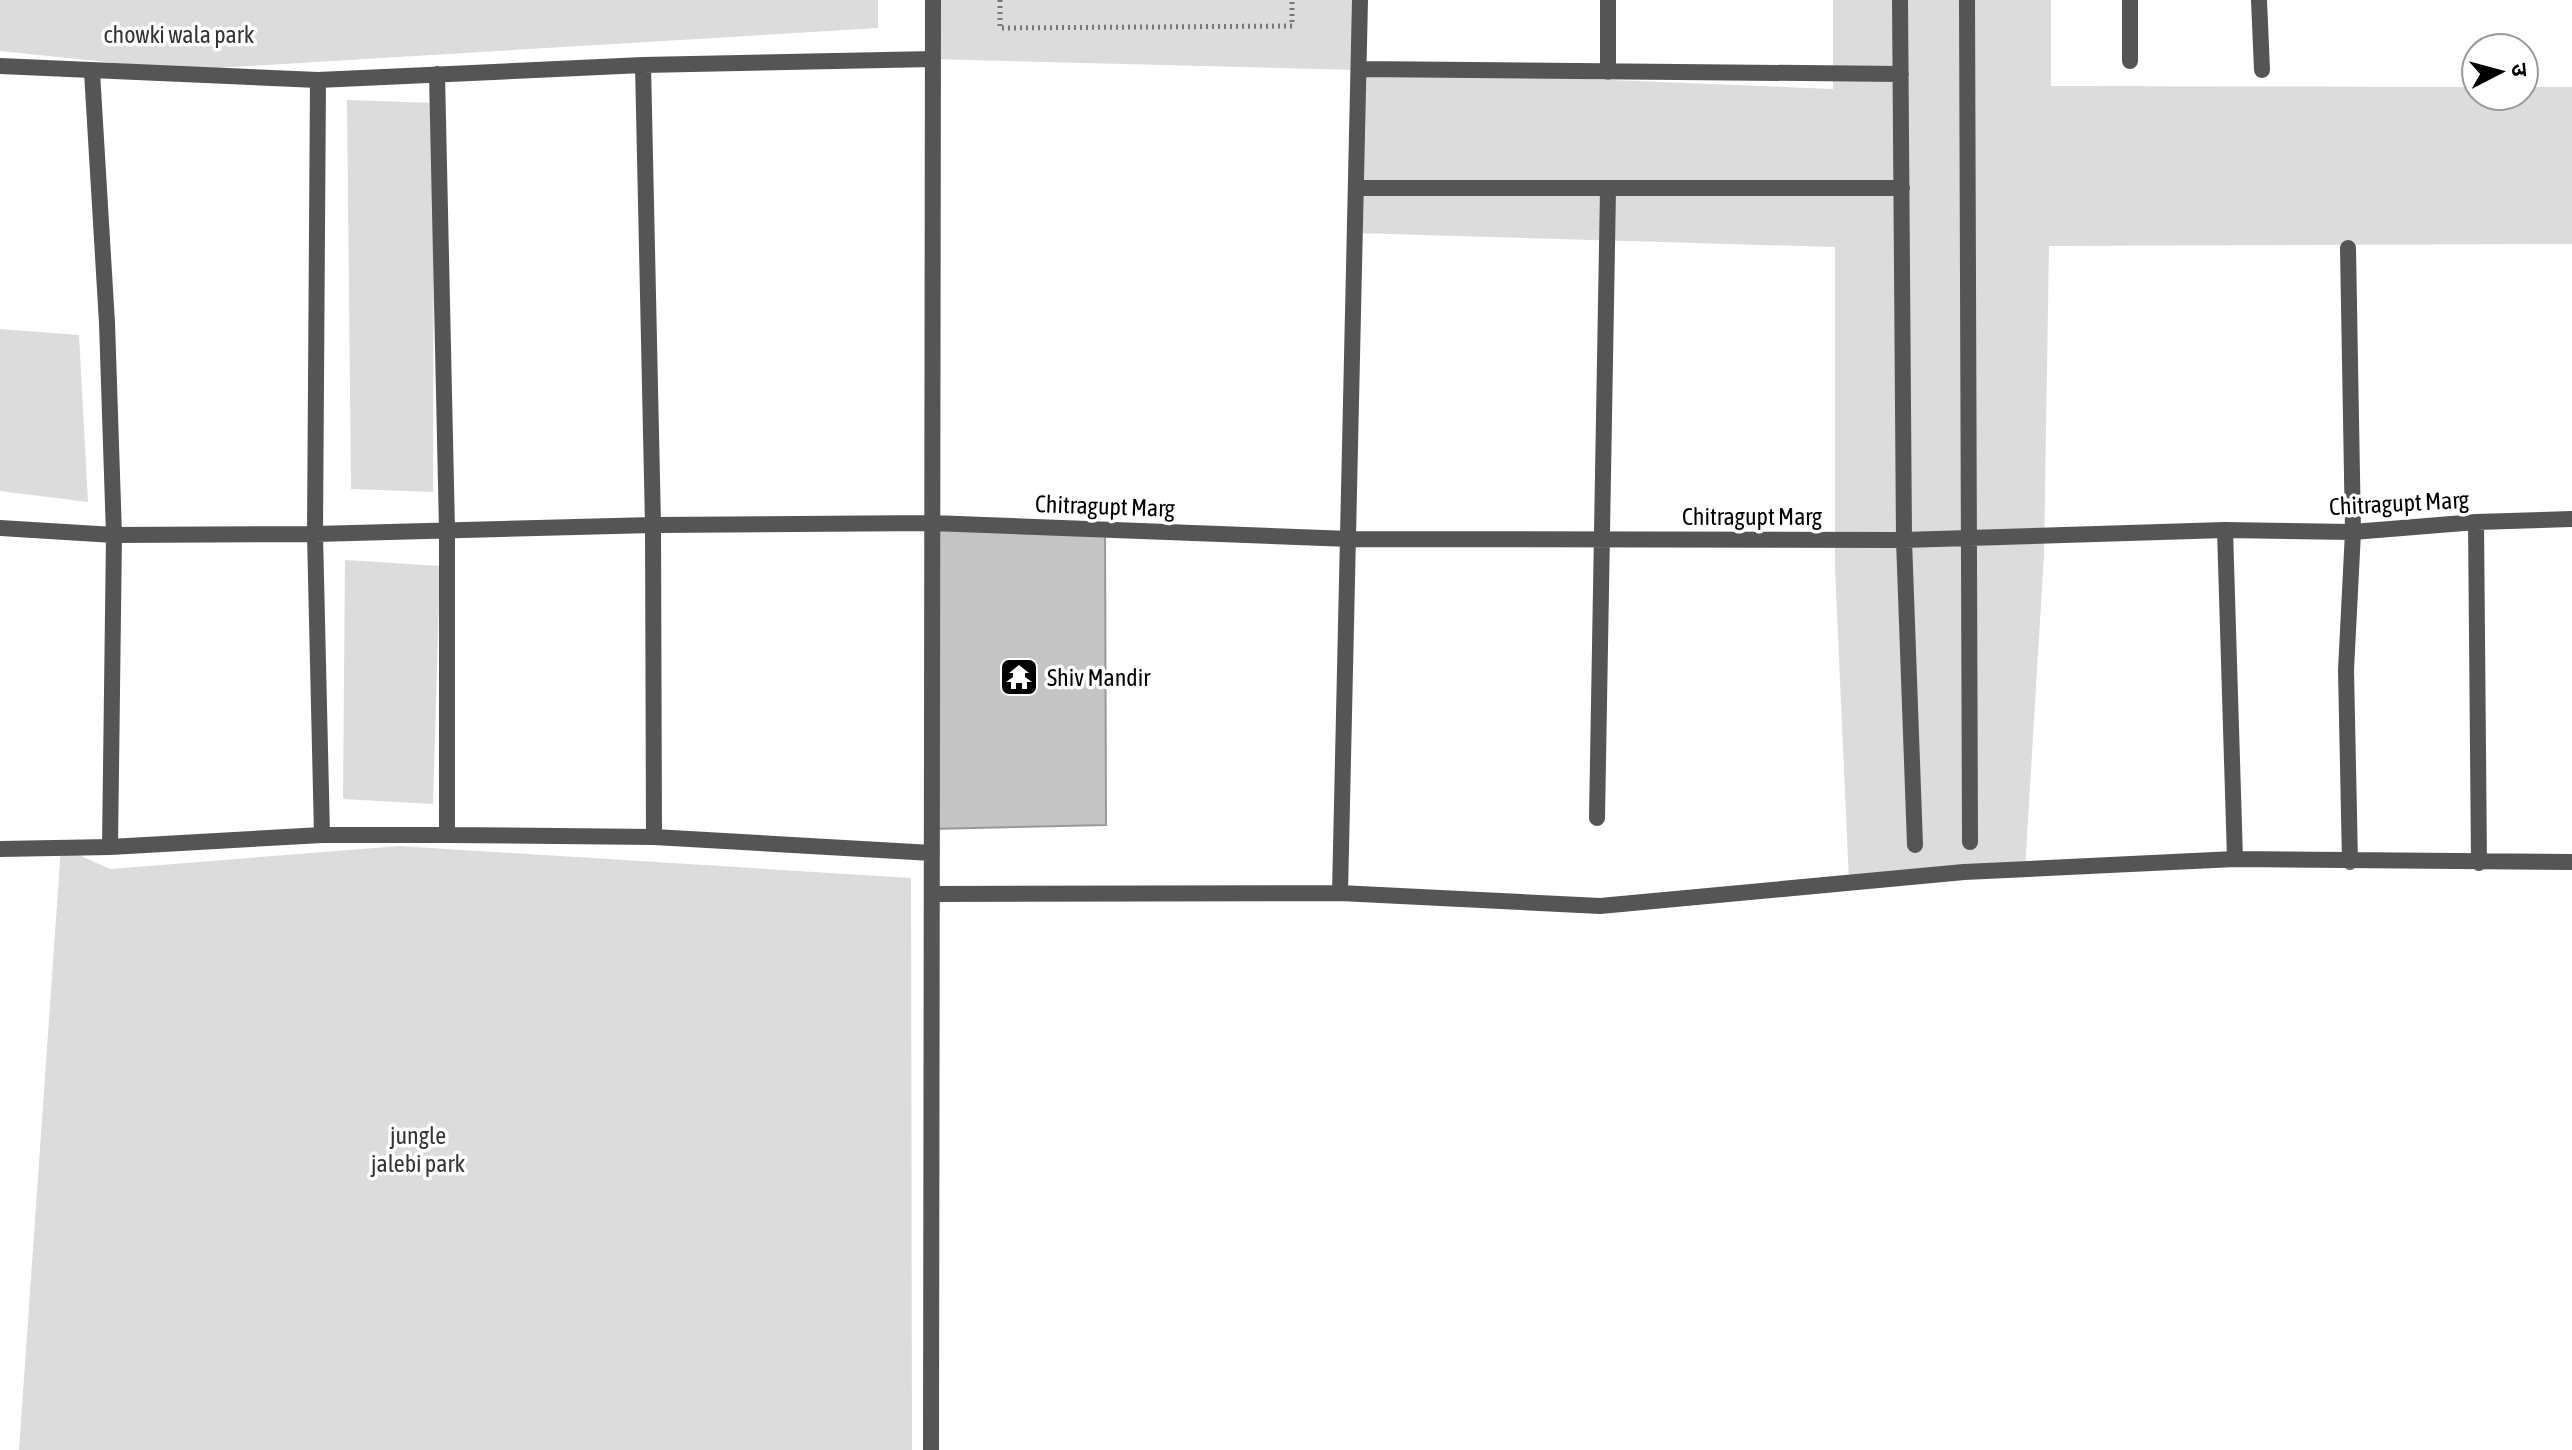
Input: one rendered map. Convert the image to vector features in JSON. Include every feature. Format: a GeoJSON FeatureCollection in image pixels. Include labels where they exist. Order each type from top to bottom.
{"type":"FeatureCollection","features":[{"type":"Feature","properties":{"kind":"street"},"geometry":{"type":"LineString","coordinates":[[931,1450],[933,0]]}},
{"type":"Feature","properties":{"kind":"street"},"geometry":{"type":"LineString","coordinates":[[1340,893],[1360,0]]}},
{"type":"Feature","properties":{"kind":"street"},"geometry":{"type":"LineString","coordinates":[[1608,0],[1608,72]]}},
{"type":"Feature","properties":{"kind":"street"},"geometry":{"type":"LineString","coordinates":[[1900,0],[1904,540],[1915,845]]}},
{"type":"Feature","properties":{"kind":"street"},"geometry":{"type":"LineString","coordinates":[[1967,0],[1970,842]]}},
{"type":"Feature","properties":{"kind":"street"},"geometry":{"type":"LineString","coordinates":[[2130,0],[2130,61]]}},
{"type":"Feature","properties":{"kind":"street"},"geometry":{"type":"LineString","coordinates":[[2259,0],[2262,70]]}},
{"type":"Feature","properties":{"kind":"street"},"geometry":{"type":"LineString","coordinates":[[0,66],[318,80],[643,65],[933,59]]}},
{"type":"Feature","properties":{"kind":"street"},"geometry":{"type":"LineString","coordinates":[[643,65],[653,525],[654,837]]}},
{"type":"Feature","properties":{"kind":"street"},"geometry":{"type":"LineString","coordinates":[[1359,69],[1901,74]]}},
{"type":"Feature","properties":{"kind":"street"},"geometry":{"type":"LineString","coordinates":[[92,72],[107,323],[114,535],[110,847]]}},
{"type":"Feature","properties":{"kind":"street"},"geometry":{"type":"LineString","coordinates":[[437,74],[447,530],[447,835]]}},
{"type":"Feature","properties":{"kind":"street"},"geometry":{"type":"LineString","coordinates":[[318,80],[315,534],[322,835]]}},
{"type":"Feature","properties":{"kind":"street"},"geometry":{"type":"LineString","coordinates":[[1357,188],[1902,188]]}},
{"type":"Feature","properties":{"kind":"street"},"geometry":{"type":"LineString","coordinates":[[1597,818],[1608,189]]}},
{"type":"Feature","properties":{"kind":"street"},"geometry":{"type":"LineString","coordinates":[[2348,248],[2353,532],[2346,670],[2350,862]]}},
{"type":"Feature","properties":{"kind":"street","name":"Chitragupt Marg"},"geometry":{"type":"LineString","coordinates":[[0,528],[114,535],[315,534],[653,525],[932,523],[1350,539],[1967,540],[2225,530],[2353,532],[2476,522],[2572,519]]}},
{"type":"Feature","properties":{"kind":"street"},"geometry":{"type":"LineString","coordinates":[[2476,522],[2479,863]]}},
{"type":"Feature","properties":{"kind":"street"},"geometry":{"type":"LineString","coordinates":[[2225,530],[2235,859]]}},
{"type":"Feature","properties":{"kind":"street"},"geometry":{"type":"LineString","coordinates":[[0,849],[110,847],[322,835],[447,835],[654,837],[932,853]]}},
{"type":"Feature","properties":{"kind":"street"},"geometry":{"type":"LineString","coordinates":[[932,894],[1340,893],[1600,906],[1964,872],[2235,859],[2572,862]]}},
{"type":"Feature","properties":{"kind":"path"},"geometry":{"type":"LineString","coordinates":[[1000,0],[1000,28],[1292,26],[1292,0]]}},
{"type":"Feature","properties":{"kind":"green space","name":"chowki wala park"},"geometry":{"type":"Polygon","coordinates":[[[0,0],[878,0],[878,28],[183,70],[0,51],[0,0]]]}},
{"type":"Feature","properties":{"kind":"green space"},"geometry":{"type":"Polygon","coordinates":[[[934,0],[1361,0],[1360,70],[1833,89],[1833,0],[2051,0],[2051,86],[2460,87],[2460,112],[2540,112],[2540,87],[2572,87],[2572,244],[2049,246],[2044,555],[2025,869],[1849,882],[1835,568],[1835,247],[1356,233],[1359,70],[933,59],[934,0]]]}},
{"type":"Feature","properties":{"kind":"green space"},"geometry":{"type":"Polygon","coordinates":[[[347,100],[434,103],[433,492],[351,489],[347,100]]]}},
{"type":"Feature","properties":{"kind":"green space"},"geometry":{"type":"Polygon","coordinates":[[[0,329],[79,335],[88,502],[0,491],[0,329]]]}},
{"type":"Feature","properties":{"kind":"green space"},"geometry":{"type":"Polygon","coordinates":[[[345,560],[440,566],[433,804],[343,799],[345,560]]]}},
{"type":"Feature","properties":{"kind":"green space","name":"jungle jalebi park"},"geometry":{"type":"Polygon","coordinates":[[[399,846],[911,878],[912,1450],[19,1450],[61,847],[110,869],[399,846]]]}},
{"type":"Feature","properties":{"kind":"building","name":"Shiv Mandir"},"geometry":{"type":"Polygon","coordinates":[[[932,523],[1105,530],[1106,825],[932,829],[932,523]]]}},
{"type":"Feature","properties":{"kind":"place","name":"Shiv Mandir"},"geometry":{"type":"Point","coordinates":[1019,677]}}]}
